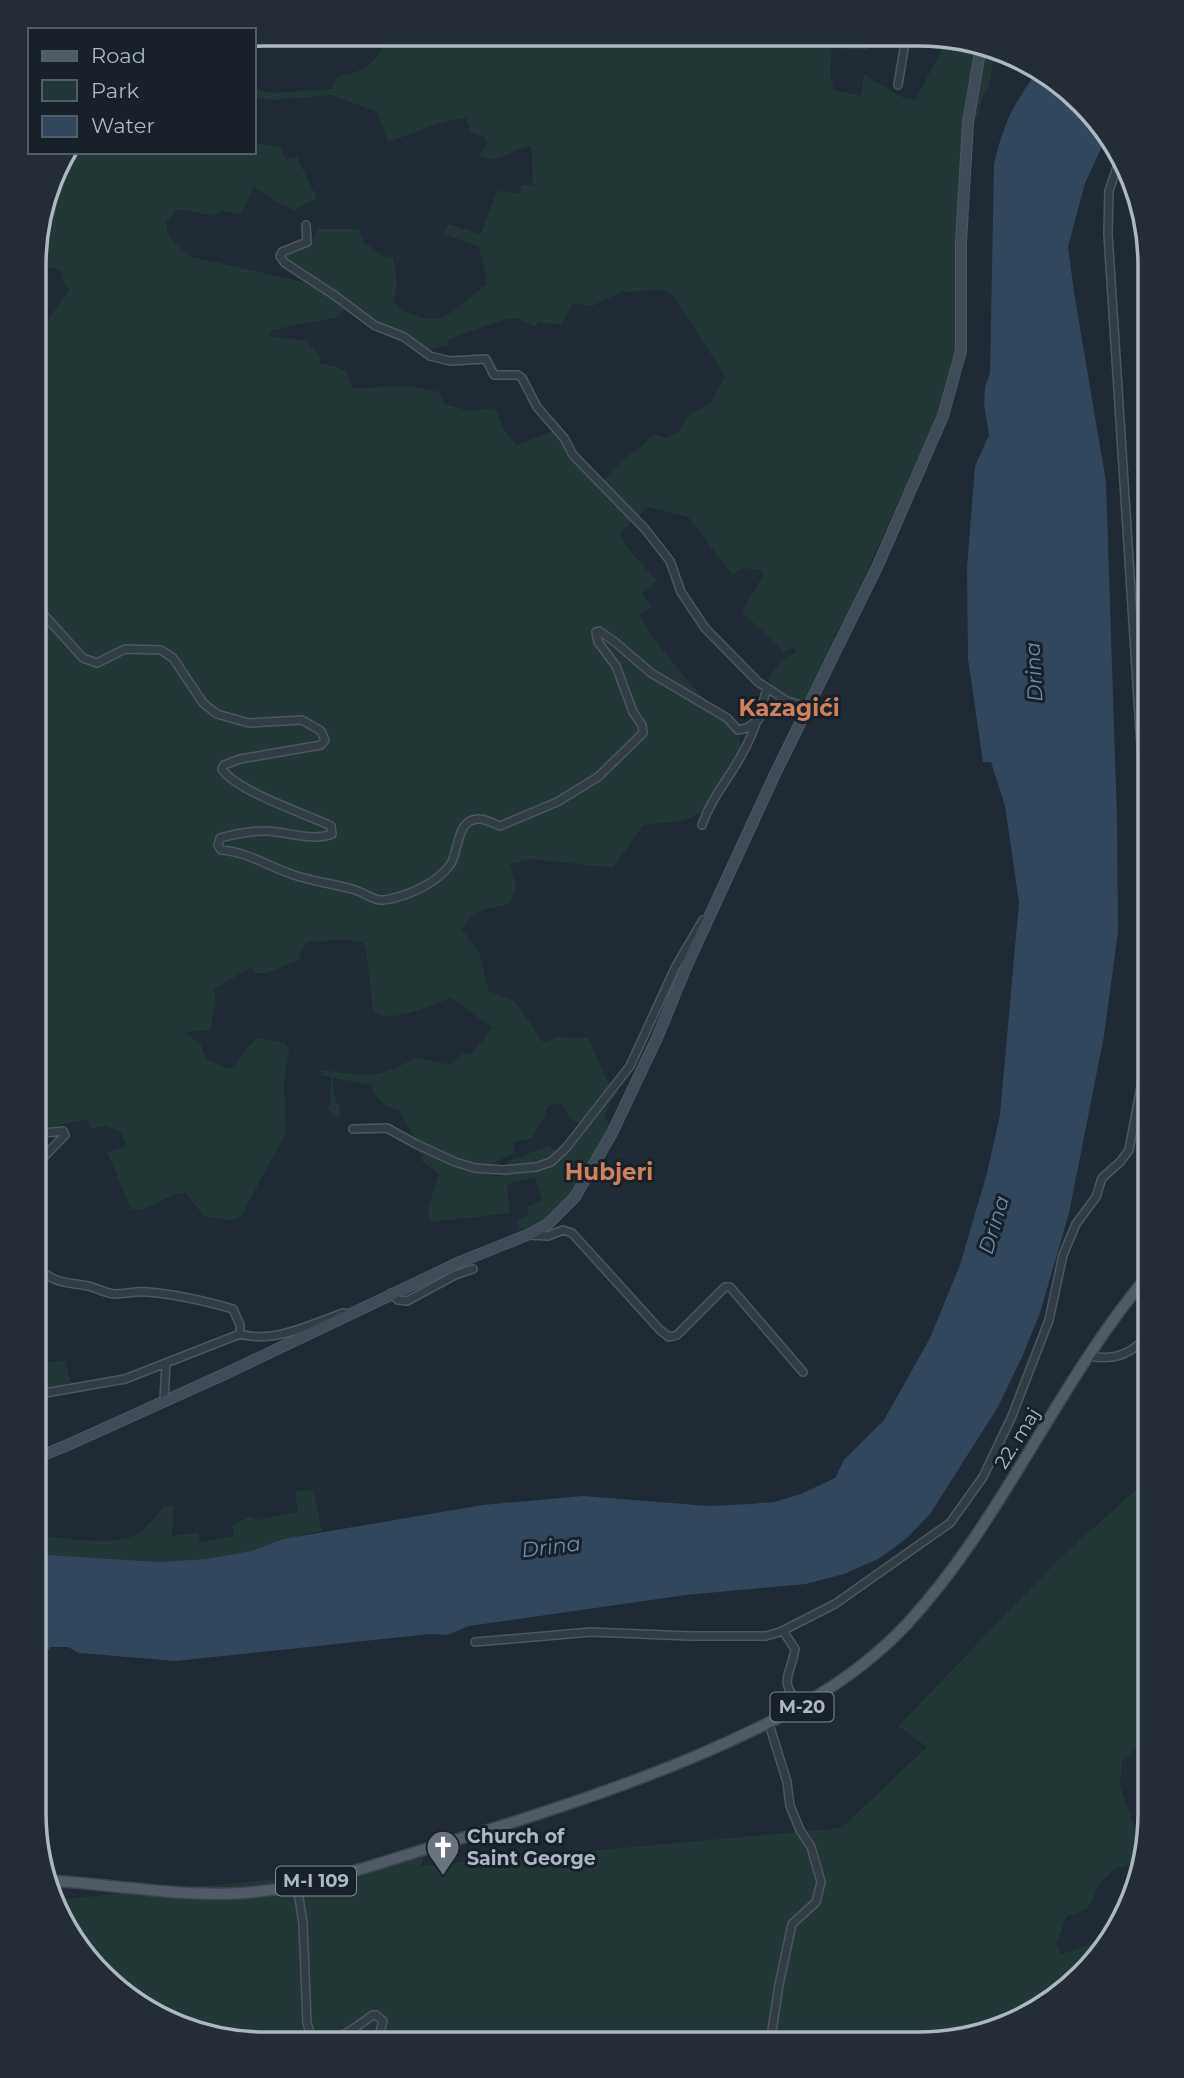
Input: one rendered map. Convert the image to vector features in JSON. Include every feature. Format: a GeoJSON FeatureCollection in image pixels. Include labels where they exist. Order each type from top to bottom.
{"type":"FeatureCollection","features":[{"type":"Feature","properties":{"kind":"main road","name":"22. maj"},"geometry":{"type":"LineString","coordinates":[[802,1707],[856,1671],[892,1639],[930,1597],[974,1538],[1088,1356],[1138,1288]]}},
{"type":"Feature","properties":{"kind":"main road","name":"M-20"},"geometry":{"type":"LineString","coordinates":[[578,1801],[653,1774],[802,1707]]}},
{"type":"Feature","properties":{"kind":"main road","name":"M-I 109"},"geometry":{"type":"LineString","coordinates":[[56,1881],[209,1894],[256,1892],[296,1886],[363,1868],[578,1801]]}},
{"type":"Feature","properties":{"kind":"street"},"geometry":{"type":"LineString","coordinates":[[898,85],[904,46]]}},
{"type":"Feature","properties":{"kind":"street"},"geometry":{"type":"LineString","coordinates":[[46,1454],[391,1293],[526,1235],[548,1224],[575,1197],[612,1133],[808,707],[878,565],[943,416],[961,351],[961,242],[968,123],[980,54]]}},
{"type":"Feature","properties":{"kind":"street"},"geometry":{"type":"LineString","coordinates":[[1117,168],[1109,191],[1108,234],[1138,710]]}},
{"type":"Feature","properties":{"kind":"street"},"geometry":{"type":"LineString","coordinates":[[306,226],[307,243],[282,252],[280,256],[285,263],[374,325],[404,337],[430,356],[450,361],[486,359],[494,375],[522,377],[537,407],[564,438],[573,455],[645,529],[670,561],[681,592],[705,628],[751,676],[787,701],[808,707]]}},
{"type":"Feature","properties":{"kind":"street"},"geometry":{"type":"LineString","coordinates":[[46,618],[75,651],[90,662],[97,663],[132,648],[161,650],[173,658],[203,702],[217,714],[249,723],[302,720],[321,731],[325,740],[321,745],[240,759],[224,765],[222,769],[225,774],[253,791],[331,826],[332,834],[322,836],[263,831],[220,838],[218,845],[221,850],[249,856],[294,875],[358,891],[379,901],[423,887],[443,873],[455,857],[458,838],[469,822],[480,819],[500,826],[557,802],[604,771],[643,733],[616,666],[596,638],[596,632],[610,637],[651,673],[727,718],[738,730],[747,729],[759,719]]}},
{"type":"Feature","properties":{"kind":"street"},"geometry":{"type":"LineString","coordinates":[[702,825],[708,809],[741,756],[759,719],[767,688]]}},
{"type":"Feature","properties":{"kind":"street"},"geometry":{"type":"LineString","coordinates":[[353,1129],[387,1128],[455,1162],[475,1168],[503,1170],[536,1167],[551,1162],[578,1135],[619,1077],[630,1066],[677,966],[718,900]]}},
{"type":"Feature","properties":{"kind":"street"},"geometry":{"type":"LineString","coordinates":[[475,1642],[591,1632],[766,1636],[783,1631],[835,1604],[950,1523],[983,1476],[1034,1366],[1049,1320],[1063,1255],[1076,1224],[1096,1197],[1102,1178],[1129,1150],[1138,1102]]}},
{"type":"Feature","properties":{"kind":"street"},"geometry":{"type":"LineString","coordinates":[[46,1133],[63,1131],[65,1135],[46,1158]]}},
{"type":"Feature","properties":{"kind":"street"},"geometry":{"type":"LineString","coordinates":[[526,1235],[544,1237],[563,1230],[572,1233],[669,1337],[677,1335],[717,1294],[725,1287],[730,1287],[803,1372]]}},
{"type":"Feature","properties":{"kind":"street"},"geometry":{"type":"LineString","coordinates":[[391,1293],[398,1300],[407,1301],[455,1275],[472,1269]]}},
{"type":"Feature","properties":{"kind":"street"},"geometry":{"type":"LineString","coordinates":[[46,1275],[60,1283],[90,1286],[116,1294],[143,1291],[202,1301],[233,1310],[240,1325],[240,1334]]}},
{"type":"Feature","properties":{"kind":"street"},"geometry":{"type":"LineString","coordinates":[[46,1393],[125,1379],[240,1334],[254,1338],[269,1337],[343,1312],[349,1314]]}},
{"type":"Feature","properties":{"kind":"street"},"geometry":{"type":"LineString","coordinates":[[1088,1356],[1102,1359],[1128,1354],[1138,1348]]}},
{"type":"Feature","properties":{"kind":"street"},"geometry":{"type":"LineString","coordinates":[[164,1401],[166,1363]]}},
{"type":"Feature","properties":{"kind":"street"},"geometry":{"type":"LineString","coordinates":[[783,1631],[795,1649],[786,1683],[791,1695],[802,1707]]}},
{"type":"Feature","properties":{"kind":"street"},"geometry":{"type":"LineString","coordinates":[[769,1724],[787,1782],[790,1806],[811,1847],[821,1882],[816,1902],[792,1924],[772,2032]]}},
{"type":"Feature","properties":{"kind":"street"},"geometry":{"type":"LineString","coordinates":[[296,1886],[303,1923],[307,2023],[310,2032]]}},
{"type":"Feature","properties":{"kind":"street"},"geometry":{"type":"LineString","coordinates":[[346,2032],[373,2015],[383,2021],[380,2032]]}},
{"type":"Feature","properties":{"kind":"green space"},"geometry":{"type":"Polygon","coordinates":[[[383,46],[867,46],[868,50],[832,48],[830,73],[834,90],[861,96],[864,75],[895,93],[915,100],[943,47],[975,53],[963,121],[956,243],[956,351],[937,416],[849,611],[837,632],[831,636],[838,638],[809,696],[800,703],[777,692],[768,681],[779,664],[796,652],[794,647],[784,652],[742,612],[763,575],[761,570],[742,568],[732,575],[688,517],[648,507],[620,533],[625,545],[657,581],[642,594],[652,607],[639,616],[690,683],[738,733],[740,752],[736,763],[715,797],[699,813],[681,821],[643,825],[613,868],[531,859],[510,864],[516,888],[509,904],[476,914],[462,930],[479,951],[489,991],[515,1001],[543,1042],[560,1037],[588,1038],[606,1078],[618,1093],[610,1102],[604,1117],[610,1124],[604,1140],[579,1186],[556,1212],[527,1230],[519,1228],[517,1220],[528,1216],[528,1207],[542,1200],[535,1178],[507,1184],[510,1213],[431,1222],[428,1208],[439,1174],[422,1161],[400,1111],[378,1099],[372,1085],[334,1078],[333,1093],[340,1114],[337,1117],[328,1109],[331,1077],[321,1075],[321,1070],[380,1073],[416,1057],[451,1065],[464,1053],[470,1055],[493,1028],[451,998],[399,1015],[380,1015],[373,1010],[366,949],[363,943],[358,941],[307,942],[299,954],[301,959],[268,973],[255,973],[252,968],[243,972],[214,988],[216,1001],[210,1030],[185,1032],[201,1045],[206,1059],[230,1069],[258,1038],[285,1043],[289,1049],[284,1084],[286,1132],[242,1215],[232,1221],[204,1216],[185,1193],[170,1196],[147,1208],[131,1209],[107,1152],[126,1146],[120,1131],[105,1126],[90,1129],[87,1119],[46,1128],[46,322],[69,290],[63,282],[60,270],[46,267],[47,236],[57,194],[76,154],[256,154],[256,143],[280,147],[286,159],[297,157],[317,198],[295,210],[278,203],[254,187],[240,215],[223,211],[213,216],[177,209],[166,223],[169,237],[189,256],[303,282],[304,279],[286,267],[284,253],[304,245],[318,229],[359,229],[363,242],[383,256],[393,257],[397,282],[394,301],[400,310],[427,319],[436,319],[452,312],[487,284],[479,247],[444,234],[448,224],[481,234],[497,191],[520,193],[521,185],[533,185],[531,146],[494,159],[478,157],[487,143],[484,137],[471,133],[466,118],[388,142],[377,112],[332,95],[273,100],[256,98],[256,89],[274,93],[332,89],[336,78],[363,68],[383,46]],[[662,290],[621,292],[592,306],[572,303],[562,324],[538,323],[536,327],[516,318],[505,319],[449,339],[448,345],[419,352],[403,341],[375,329],[347,308],[335,318],[271,330],[270,336],[305,341],[321,357],[319,363],[347,372],[352,388],[411,386],[439,392],[444,404],[469,411],[495,408],[505,431],[517,445],[559,429],[575,453],[602,482],[620,462],[654,434],[667,438],[680,430],[690,414],[710,403],[725,376],[673,295],[662,290]],[[560,1103],[548,1106],[543,1120],[531,1138],[515,1142],[513,1154],[495,1162],[494,1177],[503,1176],[502,1173],[513,1166],[507,1163],[508,1161],[544,1147],[549,1146],[557,1153],[561,1149],[568,1154],[586,1127],[568,1118],[566,1109],[560,1103]]]}},
{"type":"Feature","properties":{"kind":"green space"},"geometry":{"type":"Polygon","coordinates":[[[984,55],[994,59],[989,86],[982,97],[978,116],[974,116],[984,55]]]}},
{"type":"Feature","properties":{"kind":"green space"},"geometry":{"type":"Polygon","coordinates":[[[65,1360],[71,1383],[46,1388],[46,1362],[65,1360]]]}},
{"type":"Feature","properties":{"kind":"green space"},"geometry":{"type":"Polygon","coordinates":[[[1138,1488],[1138,1747],[1122,1761],[1120,1786],[1135,1829],[1134,1857],[1133,1863],[1113,1870],[1098,1885],[1086,1910],[1067,1916],[1056,1944],[1061,1954],[1095,1944],[1093,1947],[1053,1987],[1029,2003],[990,2021],[948,2031],[920,2032],[236,2031],[180,2016],[131,1987],[100,1958],[82,1935],[63,1899],[362,1871],[424,1855],[421,1866],[841,1828],[927,1747],[898,1726],[1060,1558],[1138,1488]]]}},
{"type":"Feature","properties":{"kind":"green space"},"geometry":{"type":"Polygon","coordinates":[[[313,1489],[322,1531],[283,1539],[251,1551],[206,1559],[159,1562],[46,1555],[46,1536],[120,1540],[142,1531],[164,1506],[174,1505],[172,1536],[198,1533],[200,1542],[234,1536],[232,1525],[249,1517],[257,1520],[298,1512],[295,1492],[313,1489]]]}},
{"type":"Feature","properties":{"kind":"water","name":"Drina"},"geometry":{"type":"Polygon","coordinates":[[[1033,77],[1041,82],[1084,120],[1103,145],[1085,183],[1068,247],[1106,482],[1118,932],[1104,1036],[1069,1213],[1040,1313],[998,1407],[930,1514],[907,1538],[880,1558],[844,1574],[806,1584],[686,1595],[469,1626],[447,1635],[430,1634],[176,1661],[79,1653],[68,1647],[51,1647],[46,1653],[46,1555],[159,1562],[206,1559],[251,1551],[283,1539],[483,1505],[583,1496],[709,1506],[774,1502],[801,1494],[835,1478],[844,1460],[884,1420],[930,1338],[960,1265],[987,1173],[1000,1115],[1019,902],[1005,806],[991,762],[983,762],[968,659],[967,567],[975,466],[989,435],[984,404],[985,387],[990,373],[994,164],[1001,137],[1033,77]]]}},
{"type":"Feature","properties":{"kind":"place","name":"Church of Saint George"},"geometry":{"type":"Point","coordinates":[443,1877]}},
{"type":"Feature","properties":{"kind":"district","name":"Kazagići"},"geometry":{"type":"Point","coordinates":[789,708]}},
{"type":"Feature","properties":{"kind":"district","name":"Hubjeri"},"geometry":{"type":"Point","coordinates":[609,1172]}}]}
